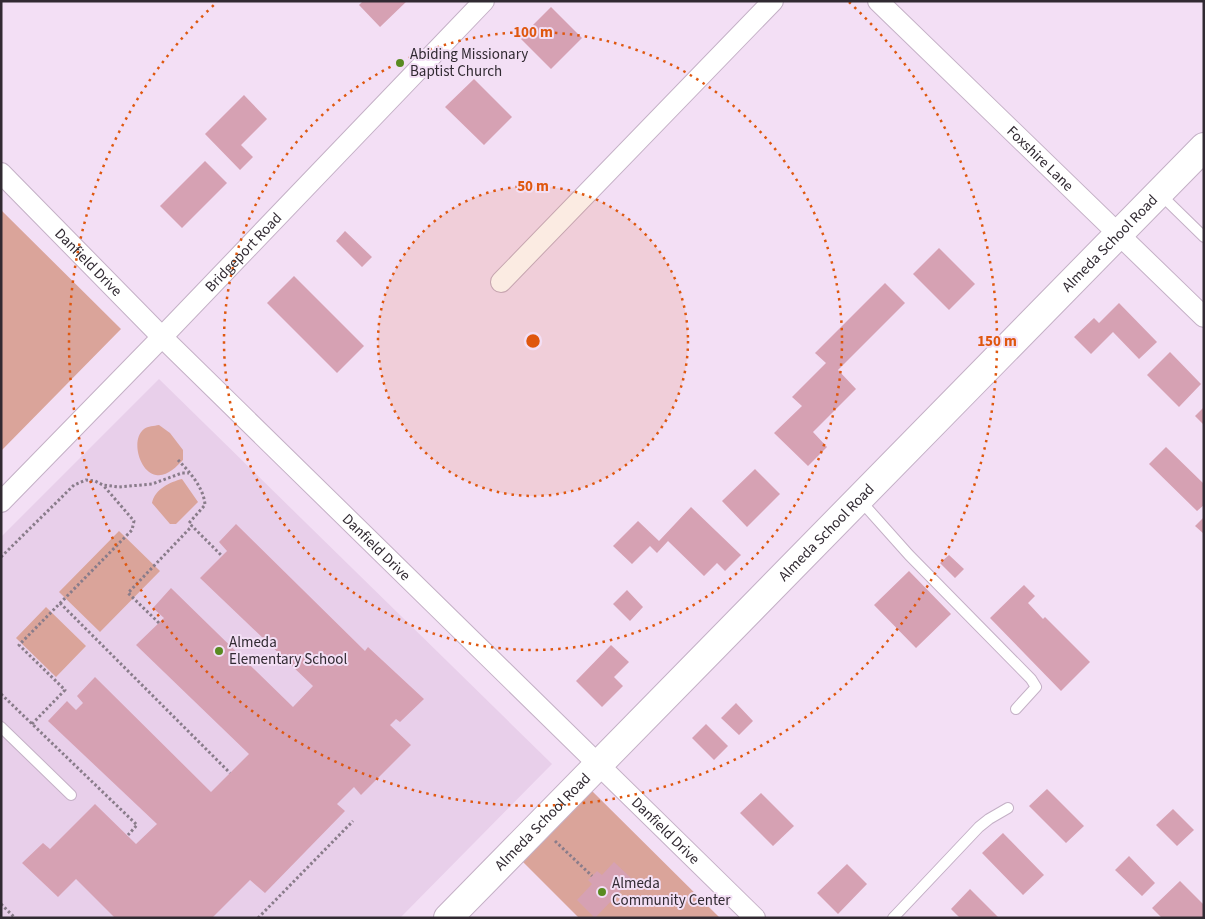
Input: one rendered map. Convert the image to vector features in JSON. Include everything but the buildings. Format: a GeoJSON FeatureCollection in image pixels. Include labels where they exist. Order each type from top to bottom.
{"type":"FeatureCollection","features":[{"type":"Feature","properties":{"kind":"street","name":"Bridgeport Road"},"geometry":{"type":"LineString","coordinates":[[1,502],[162,338],[484,1]]}},
{"type":"Feature","properties":{"kind":"street"},"geometry":{"type":"LineString","coordinates":[[502,282],[772,1]]}},
{"type":"Feature","properties":{"kind":"street","name":"Foxshire Lane"},"geometry":{"type":"LineString","coordinates":[[878,1],[1204,316]]}},
{"type":"Feature","properties":{"kind":"street","name":"Almeda School Road"},"geometry":{"type":"LineString","coordinates":[[448,918],[1204,147]]}},
{"type":"Feature","properties":{"kind":"street","name":"Danfield Drive"},"geometry":{"type":"LineString","coordinates":[[1,173],[162,338],[755,918]]}},
{"type":"Feature","properties":{"kind":"lane"},"geometry":{"type":"LineString","coordinates":[[1158,193],[1204,237]]}},
{"type":"Feature","properties":{"kind":"lane"},"geometry":{"type":"LineString","coordinates":[[858,499],[1031,679],[1036,687],[1016,709]]}},
{"type":"Feature","properties":{"kind":"lane"},"geometry":{"type":"LineString","coordinates":[[1,727],[71,794]]}},
{"type":"Feature","properties":{"kind":"lane"},"geometry":{"type":"LineString","coordinates":[[893,918],[979,826],[1008,808]]}},
{"type":"Feature","properties":{"kind":"path"},"geometry":{"type":"LineString","coordinates":[[178,460],[204,496],[205,505],[189,523],[222,556]]}},
{"type":"Feature","properties":{"kind":"path"},"geometry":{"type":"LineString","coordinates":[[103,485],[152,484],[182,473],[189,473]]}},
{"type":"Feature","properties":{"kind":"path"},"geometry":{"type":"LineString","coordinates":[[1,557],[74,485],[86,480],[95,481],[103,485],[134,521],[132,530],[19,645],[65,690],[32,724]]}},
{"type":"Feature","properties":{"kind":"path"},"geometry":{"type":"LineString","coordinates":[[159,623],[128,593],[192,526]]}},
{"type":"Feature","properties":{"kind":"path"},"geometry":{"type":"LineString","coordinates":[[60,603],[230,773]]}},
{"type":"Feature","properties":{"kind":"path"},"geometry":{"type":"LineString","coordinates":[[1,694],[137,825],[128,834]]}},
{"type":"Feature","properties":{"kind":"path"},"geometry":{"type":"LineString","coordinates":[[258,918],[353,821]]}},
{"type":"Feature","properties":{"kind":"path"},"geometry":{"type":"LineString","coordinates":[[538,825],[592,876]]}},
{"type":"Feature","properties":{"kind":"path"},"geometry":{"type":"LineString","coordinates":[[1,904],[15,918]]}},
{"type":"Feature","properties":{"kind":"shaded area"},"geometry":{"type":"Polygon","coordinates":[[[1,210],[121,329],[1,451],[1,210]]]}},
{"type":"Feature","properties":{"kind":"shaded area","name":"Almeda Elementary School"},"geometry":{"type":"Polygon","coordinates":[[[159,379],[552,764],[400,918],[1,918],[1,537],[159,379]]]}},
{"type":"Feature","properties":{"kind":"shaded area"},"geometry":{"type":"Polygon","coordinates":[[[159,425],[170,433],[183,450],[183,460],[171,471],[156,475],[145,469],[137,448],[140,434],[144,429],[159,425]]]}},
{"type":"Feature","properties":{"kind":"shaded area"},"geometry":{"type":"Polygon","coordinates":[[[182,479],[198,502],[176,524],[170,524],[152,503],[160,490],[168,484],[182,479]]]}},
{"type":"Feature","properties":{"kind":"shaded area"},"geometry":{"type":"Polygon","coordinates":[[[119,531],[160,571],[100,632],[59,592],[119,531]]]}},
{"type":"Feature","properties":{"kind":"shaded area"},"geometry":{"type":"Polygon","coordinates":[[[46,607],[86,646],[56,677],[16,638],[46,607]]]}},
{"type":"Feature","properties":{"kind":"shaded area"},"geometry":{"type":"Polygon","coordinates":[[[592,791],[720,918],[579,918],[523,862],[592,791]]]}},
{"type":"Feature","properties":{"kind":"place","name":"Abiding Missionary Baptist Church"},"geometry":{"type":"Point","coordinates":[400,63]}},
{"type":"Feature","properties":{"kind":"place","name":"Almeda Elementary School"},"geometry":{"type":"Point","coordinates":[219,651]}},
{"type":"Feature","properties":{"kind":"place","name":"Almeda Community Center"},"geometry":{"type":"Point","coordinates":[602,892]}}]}
